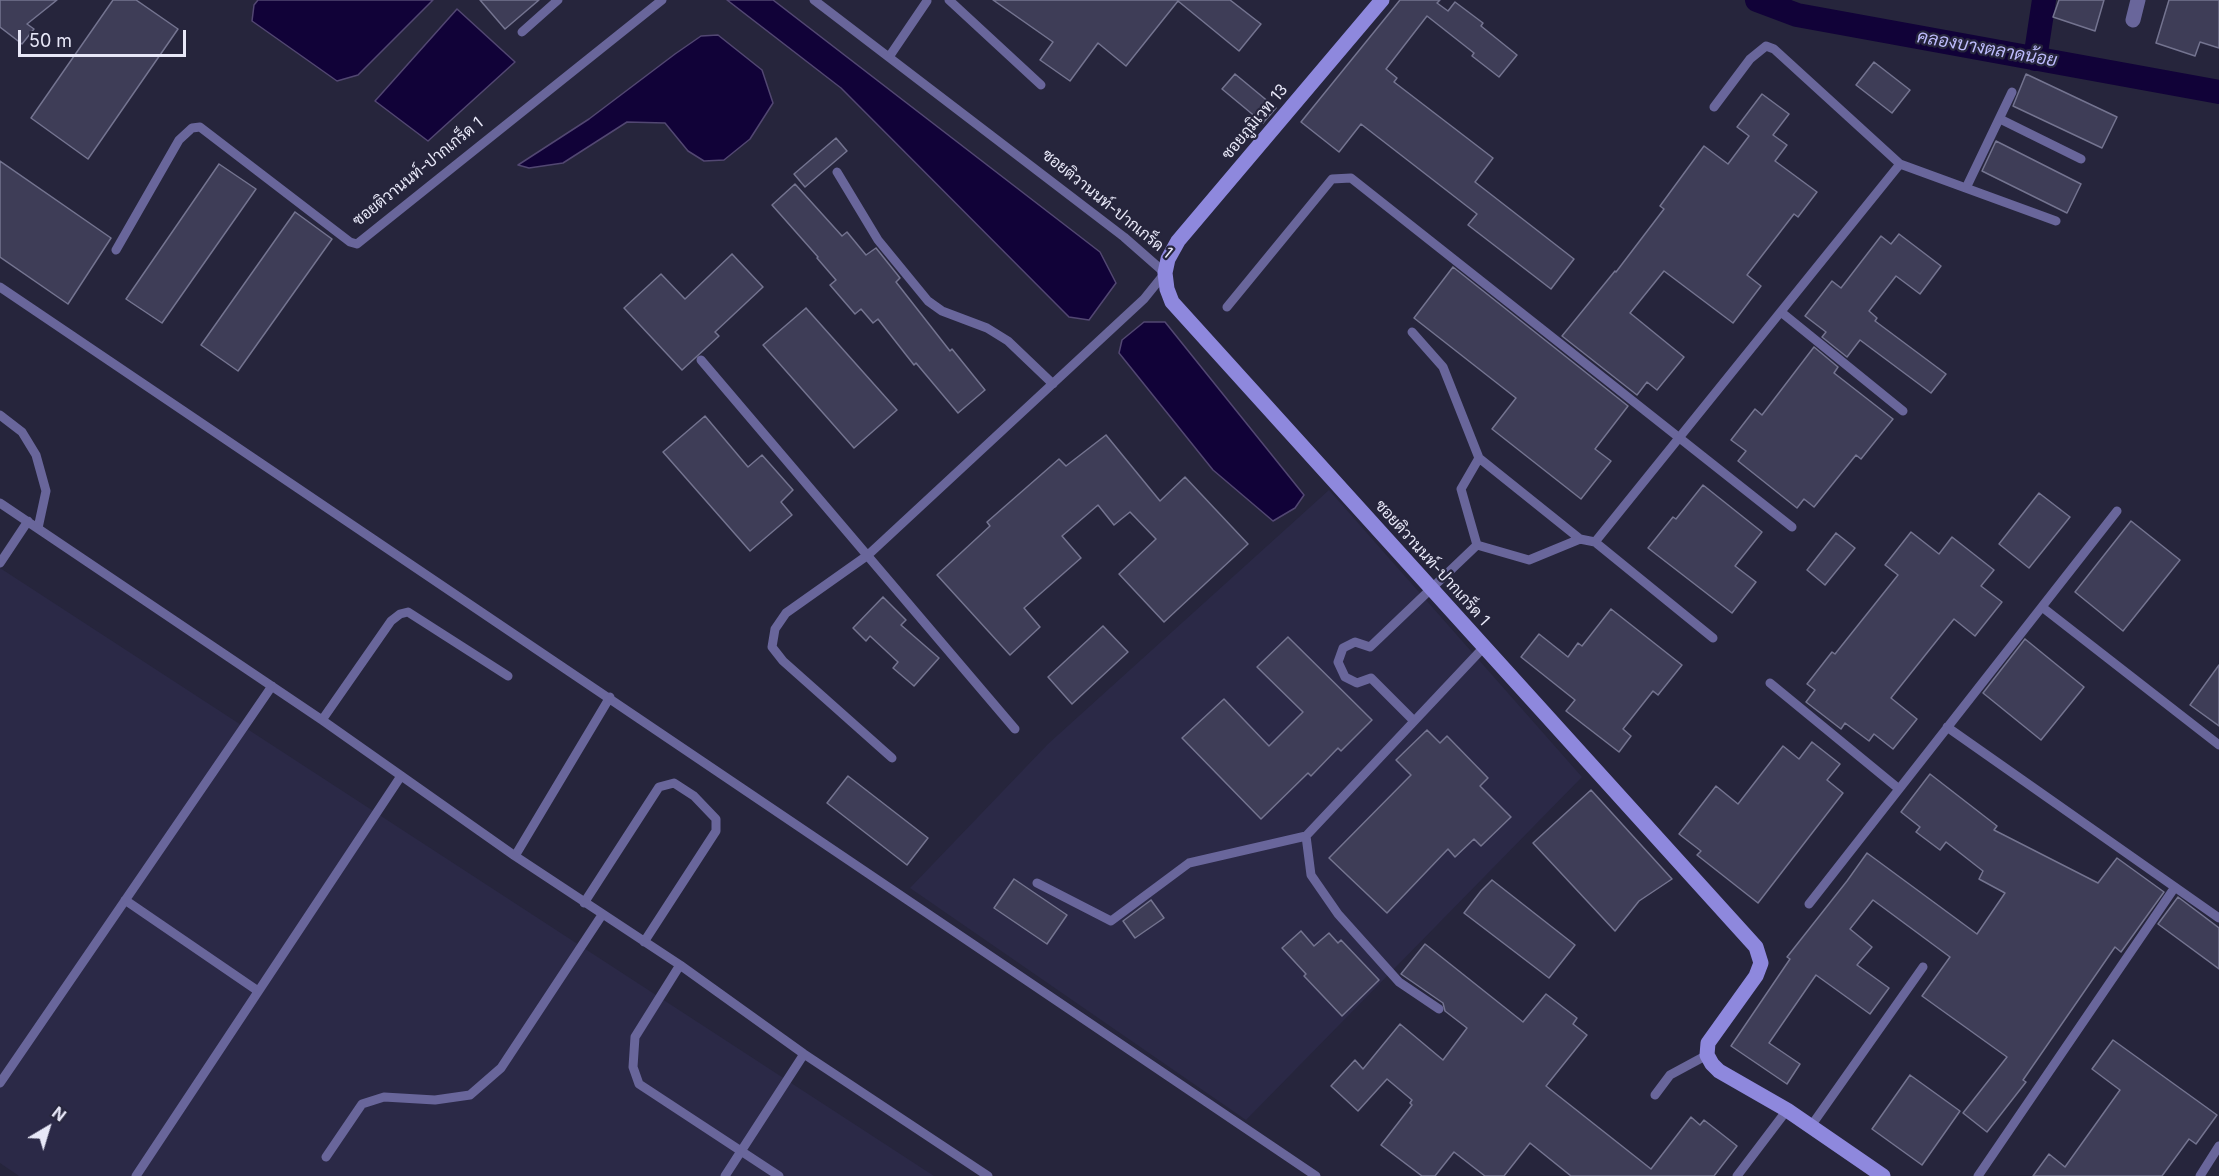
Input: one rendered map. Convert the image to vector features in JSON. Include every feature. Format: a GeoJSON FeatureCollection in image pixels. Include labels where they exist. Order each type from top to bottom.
{"type":"FeatureCollection","features":[{"type":"Feature","properties":{"kind":"street","name":"ซอยภูมิเวท 13"},"geometry":{"type":"LineString","coordinates":[[1165,273],[1168,259],[1178,241],[1382,0]]}},
{"type":"Feature","properties":{"kind":"street"},"geometry":{"type":"LineString","coordinates":[[2133,20],[2138,0]]}},
{"type":"Feature","properties":{"kind":"street","name":"ซอยติวานนท์-ปากเกร็ด 1"},"geometry":{"type":"LineString","coordinates":[[1165,273],[1167,290],[1172,302],[1756,947],[1761,963],[1756,976],[1708,1043],[1707,1055]]}},
{"type":"Feature","properties":{"kind":"street"},"geometry":{"type":"LineString","coordinates":[[1707,1055],[1719,1071],[1786,1110],[1884,1176]]}},
{"type":"Feature","properties":{"kind":"lane"},"geometry":{"type":"LineString","coordinates":[[522,32],[558,0]]}},
{"type":"Feature","properties":{"kind":"lane","name":"ซอยติวานนท์-ปากเกร็ด 1"},"geometry":{"type":"LineString","coordinates":[[116,250],[179,140],[192,128],[200,127],[350,242],[357,244],[662,0]]}},
{"type":"Feature","properties":{"kind":"lane","name":"ซอยติวานนท์-ปากเกร็ด 1"},"geometry":{"type":"LineString","coordinates":[[814,0],[1124,237],[1165,273]]}},
{"type":"Feature","properties":{"kind":"lane"},"geometry":{"type":"LineString","coordinates":[[889,57],[928,0]]}},
{"type":"Feature","properties":{"kind":"lane"},"geometry":{"type":"LineString","coordinates":[[949,0],[1041,85]]}},
{"type":"Feature","properties":{"kind":"lane"},"geometry":{"type":"LineString","coordinates":[[1714,107],[1750,59],[1766,46],[1900,164],[2056,221]]}},
{"type":"Feature","properties":{"kind":"lane"},"geometry":{"type":"LineString","coordinates":[[1966,188],[2012,92]]}},
{"type":"Feature","properties":{"kind":"lane"},"geometry":{"type":"LineString","coordinates":[[2000,119],[2081,159]]}},
{"type":"Feature","properties":{"kind":"lane"},"geometry":{"type":"LineString","coordinates":[[1595,542],[1900,164]]}},
{"type":"Feature","properties":{"kind":"lane"},"geometry":{"type":"LineString","coordinates":[[837,172],[878,240],[928,301],[942,311],[987,328],[1008,341],[1053,384]]}},
{"type":"Feature","properties":{"kind":"lane"},"geometry":{"type":"LineString","coordinates":[[1227,308],[1332,179],[1351,178],[1792,526]]}},
{"type":"Feature","properties":{"kind":"lane"},"geometry":{"type":"LineString","coordinates":[[892,758],[783,661],[772,647],[775,629],[786,613],[868,555],[1144,299],[1165,273]]}},
{"type":"Feature","properties":{"kind":"lane"},"geometry":{"type":"LineString","coordinates":[[0,287],[1316,1176]]}},
{"type":"Feature","properties":{"kind":"lane"},"geometry":{"type":"LineString","coordinates":[[1781,312],[1903,411]]}},
{"type":"Feature","properties":{"kind":"lane"},"geometry":{"type":"LineString","coordinates":[[1412,332],[1443,367],[1479,458],[1580,539],[1595,542],[1713,638]]}},
{"type":"Feature","properties":{"kind":"lane"},"geometry":{"type":"LineString","coordinates":[[701,360],[1015,729]]}},
{"type":"Feature","properties":{"kind":"lane"},"geometry":{"type":"LineString","coordinates":[[0,415],[22,432],[36,455],[46,491],[38,528]]}},
{"type":"Feature","properties":{"kind":"lane"},"geometry":{"type":"LineString","coordinates":[[1477,545],[1461,489],[1479,458]]}},
{"type":"Feature","properties":{"kind":"lane"},"geometry":{"type":"LineString","coordinates":[[0,503],[322,720],[584,903],[680,965],[804,1054],[988,1176]]}},
{"type":"Feature","properties":{"kind":"lane"},"geometry":{"type":"LineString","coordinates":[[1809,904],[2117,511]]}},
{"type":"Feature","properties":{"kind":"lane"},"geometry":{"type":"LineString","coordinates":[[0,563],[28,521]]}},
{"type":"Feature","properties":{"kind":"lane"},"geometry":{"type":"LineString","coordinates":[[1477,545],[1530,560],[1580,539]]}},
{"type":"Feature","properties":{"kind":"lane"},"geometry":{"type":"LineString","coordinates":[[1414,721],[1371,678],[1357,683],[1345,677],[1338,662],[1343,648],[1355,642],[1370,646],[1477,545]]}},
{"type":"Feature","properties":{"kind":"lane"},"geometry":{"type":"LineString","coordinates":[[2042,607],[2219,745]]}},
{"type":"Feature","properties":{"kind":"lane"},"geometry":{"type":"LineString","coordinates":[[322,720],[392,621],[400,614],[408,612],[508,676]]}},
{"type":"Feature","properties":{"kind":"lane"},"geometry":{"type":"LineString","coordinates":[[1037,883],[1111,921],[1189,863],[1306,836],[1484,648]]}},
{"type":"Feature","properties":{"kind":"lane"},"geometry":{"type":"LineString","coordinates":[[1770,683],[1899,789]]}},
{"type":"Feature","properties":{"kind":"lane"},"geometry":{"type":"LineString","coordinates":[[0,1083],[272,686]]}},
{"type":"Feature","properties":{"kind":"lane"},"geometry":{"type":"LineString","coordinates":[[515,856],[610,697]]}},
{"type":"Feature","properties":{"kind":"lane"},"geometry":{"type":"LineString","coordinates":[[1947,728],[2219,918]]}},
{"type":"Feature","properties":{"kind":"lane"},"geometry":{"type":"LineString","coordinates":[[136,1176],[401,776]]}},
{"type":"Feature","properties":{"kind":"lane"},"geometry":{"type":"LineString","coordinates":[[584,903],[659,787],[674,783],[694,796],[716,819],[716,831],[644,942]]}},
{"type":"Feature","properties":{"kind":"lane"},"geometry":{"type":"LineString","coordinates":[[1306,836],[1311,875],[1338,914],[1399,982],[1439,1009]]}},
{"type":"Feature","properties":{"kind":"lane"},"geometry":{"type":"LineString","coordinates":[[1978,1176],[2175,887]]}},
{"type":"Feature","properties":{"kind":"lane"},"geometry":{"type":"LineString","coordinates":[[125,900],[258,991]]}},
{"type":"Feature","properties":{"kind":"lane"},"geometry":{"type":"LineString","coordinates":[[326,1157],[362,1104],[384,1097],[435,1100],[471,1095],[501,1068],[602,915]]}},
{"type":"Feature","properties":{"kind":"lane"},"geometry":{"type":"LineString","coordinates":[[680,965],[635,1037],[634,1072],[639,1084],[779,1176]]}},
{"type":"Feature","properties":{"kind":"lane"},"geometry":{"type":"LineString","coordinates":[[1811,1126],[1923,968]]}},
{"type":"Feature","properties":{"kind":"lane"},"geometry":{"type":"LineString","coordinates":[[725,1176],[804,1054]]}},
{"type":"Feature","properties":{"kind":"lane"},"geometry":{"type":"LineString","coordinates":[[1655,1095],[1670,1075],[1707,1055]]}},
{"type":"Feature","properties":{"kind":"lane"},"geometry":{"type":"LineString","coordinates":[[1737,1176],[1786,1110]]}},
{"type":"Feature","properties":{"kind":"lane"},"geometry":{"type":"LineString","coordinates":[[2204,1174],[2219,1146]]}},
{"type":"Feature","properties":{"kind":"shaded area"},"geometry":{"type":"Polygon","coordinates":[[[258,0],[433,0],[358,75],[337,81],[252,21],[254,5],[258,0]]]}},
{"type":"Feature","properties":{"kind":"shaded area"},"geometry":{"type":"Polygon","coordinates":[[[727,0],[773,0],[1100,252],[1116,283],[1089,320],[1069,317],[841,88],[727,0]]]}},
{"type":"Feature","properties":{"kind":"shaded area"},"geometry":{"type":"Polygon","coordinates":[[[457,9],[515,62],[428,141],[375,101],[457,9]]]}},
{"type":"Feature","properties":{"kind":"shaded area"},"geometry":{"type":"Polygon","coordinates":[[[718,35],[762,70],[773,103],[750,139],[724,160],[704,161],[688,151],[665,123],[627,122],[563,163],[529,168],[518,165],[589,119],[701,36],[718,35]]]}},
{"type":"Feature","properties":{"kind":"shaded area"},"geometry":{"type":"Polygon","coordinates":[[[1144,322],[1165,322],[1304,495],[1295,508],[1273,521],[1213,470],[1119,353],[1122,340],[1144,322]]]}},
{"type":"Feature","properties":{"kind":"shaded area"},"geometry":{"type":"Polygon","coordinates":[[[1329,490],[1582,777],[1246,1120],[910,888],[1048,744],[1329,490]]]}},
{"type":"Feature","properties":{"kind":"shaded area"},"geometry":{"type":"Polygon","coordinates":[[[0,568],[934,1176],[19,1176],[0,1163],[0,568]]]}},
{"type":"Feature","properties":{"kind":"building"},"geometry":{"type":"Polygon","coordinates":[[[0,0],[57,0],[27,24],[34,29],[22,44],[0,27],[0,0]]]}},
{"type":"Feature","properties":{"kind":"building"},"geometry":{"type":"Polygon","coordinates":[[[113,0],[136,0],[178,29],[88,159],[31,118],[113,0]]]}},
{"type":"Feature","properties":{"kind":"building"},"geometry":{"type":"Polygon","coordinates":[[[480,0],[539,0],[505,29],[480,0]]]}},
{"type":"Feature","properties":{"kind":"building"},"geometry":{"type":"Polygon","coordinates":[[[993,0],[1230,0],[1261,24],[1239,51],[1178,1],[1126,66],[1098,43],[1070,81],[1040,60],[1053,42],[993,0]]]}},
{"type":"Feature","properties":{"kind":"building"},"geometry":{"type":"Polygon","coordinates":[[[1400,0],[1440,0],[1437,3],[1448,11],[1455,2],[1483,23],[1481,26],[1517,55],[1499,77],[1472,56],[1474,53],[1427,16],[1386,69],[1397,78],[1394,82],[1493,158],[1475,182],[1574,259],[1551,289],[1468,225],[1477,214],[1361,124],[1339,152],[1301,122],[1400,0]]]}},
{"type":"Feature","properties":{"kind":"building"},"geometry":{"type":"Polygon","coordinates":[[[2059,0],[2104,0],[2095,31],[2053,17],[2059,0]]]}},
{"type":"Feature","properties":{"kind":"building"},"geometry":{"type":"Polygon","coordinates":[[[2169,0],[2219,0],[2219,48],[2200,42],[2195,56],[2156,43],[2169,0]]]}},
{"type":"Feature","properties":{"kind":"building"},"geometry":{"type":"Polygon","coordinates":[[[1874,62],[1910,90],[1892,113],[1856,85],[1874,62]]]}},
{"type":"Feature","properties":{"kind":"building"},"geometry":{"type":"Polygon","coordinates":[[[1235,74],[1276,108],[1263,123],[1222,89],[1235,74]]]}},
{"type":"Feature","properties":{"kind":"building"},"geometry":{"type":"Polygon","coordinates":[[[2026,74],[2117,117],[2102,148],[2013,106],[2026,74]]]}},
{"type":"Feature","properties":{"kind":"building"},"geometry":{"type":"Polygon","coordinates":[[[1762,94],[1789,114],[1773,135],[1787,145],[1775,161],[1817,192],[1798,217],[1794,214],[1747,275],[1761,286],[1733,323],[1664,271],[1630,313],[1684,357],[1657,390],[1647,382],[1637,395],[1562,336],[1616,272],[1664,209],[1660,206],[1704,146],[1728,164],[1749,136],[1737,127],[1762,94]]]}},
{"type":"Feature","properties":{"kind":"building"},"geometry":{"type":"Polygon","coordinates":[[[836,138],[847,151],[805,187],[794,174],[836,138]]]}},
{"type":"Feature","properties":{"kind":"building"},"geometry":{"type":"Polygon","coordinates":[[[1996,141],[2081,184],[2067,213],[1982,171],[1996,141]]]}},
{"type":"Feature","properties":{"kind":"building"},"geometry":{"type":"Polygon","coordinates":[[[0,161],[111,238],[68,304],[0,257],[0,161]]]}},
{"type":"Feature","properties":{"kind":"building"},"geometry":{"type":"Polygon","coordinates":[[[219,164],[256,189],[162,323],[126,299],[219,164]]]}},
{"type":"Feature","properties":{"kind":"building"},"geometry":{"type":"Polygon","coordinates":[[[795,184],[842,236],[847,232],[866,255],[876,248],[900,278],[896,282],[950,351],[952,349],[985,390],[958,413],[916,363],[914,365],[878,319],[873,323],[861,309],[855,314],[830,285],[836,280],[772,205],[795,184]]]}},
{"type":"Feature","properties":{"kind":"building"},"geometry":{"type":"Polygon","coordinates":[[[295,212],[332,239],[238,371],[201,345],[295,212]]]}},
{"type":"Feature","properties":{"kind":"building"},"geometry":{"type":"Polygon","coordinates":[[[1899,234],[1941,266],[1920,294],[1896,276],[1869,311],[1877,318],[1875,321],[1946,374],[1931,393],[1860,340],[1847,357],[1822,337],[1826,332],[1805,316],[1832,281],[1841,288],[1881,236],[1891,244],[1899,234]]]}},
{"type":"Feature","properties":{"kind":"building"},"geometry":{"type":"Polygon","coordinates":[[[732,254],[763,287],[715,332],[719,336],[682,370],[624,308],[661,274],[685,299],[732,254]]]}},
{"type":"Feature","properties":{"kind":"building"},"geometry":{"type":"Polygon","coordinates":[[[1453,267],[1628,406],[1595,449],[1611,461],[1581,499],[1492,429],[1516,398],[1414,318],[1453,267]]]}},
{"type":"Feature","properties":{"kind":"building"},"geometry":{"type":"Polygon","coordinates":[[[806,308],[897,410],[854,448],[763,345],[806,308]]]}},
{"type":"Feature","properties":{"kind":"building"},"geometry":{"type":"Polygon","coordinates":[[[1814,347],[1838,367],[1834,373],[1893,419],[1861,459],[1856,455],[1814,507],[1804,499],[1797,508],[1738,461],[1746,451],[1731,440],[1755,409],[1762,415],[1814,347]]]}},
{"type":"Feature","properties":{"kind":"building"},"geometry":{"type":"Polygon","coordinates":[[[705,416],[748,467],[762,455],[793,490],[781,502],[792,515],[750,551],[663,452],[705,416]]]}},
{"type":"Feature","properties":{"kind":"building"},"geometry":{"type":"Polygon","coordinates":[[[1106,435],[1160,501],[1185,477],[1248,544],[1164,622],[1119,574],[1156,539],[1130,512],[1114,525],[1098,505],[1062,536],[1081,558],[1024,608],[1040,627],[1010,655],[937,575],[990,526],[987,522],[1059,459],[1066,466],[1106,435]]]}},
{"type":"Feature","properties":{"kind":"building"},"geometry":{"type":"Polygon","coordinates":[[[1703,485],[1762,532],[1735,566],[1756,582],[1732,613],[1648,548],[1673,517],[1676,519],[1703,485]]]}},
{"type":"Feature","properties":{"kind":"building"},"geometry":{"type":"Polygon","coordinates":[[[2039,493],[2070,517],[2029,568],[1999,544],[2039,493]]]}},
{"type":"Feature","properties":{"kind":"building"},"geometry":{"type":"Polygon","coordinates":[[[2131,521],[2180,560],[2123,631],[2075,592],[2131,521]]]}},
{"type":"Feature","properties":{"kind":"building"},"geometry":{"type":"Polygon","coordinates":[[[1911,532],[1939,554],[1952,537],[1994,570],[1981,586],[2002,602],[1975,636],[1954,619],[1891,698],[1917,719],[1893,749],[1874,734],[1869,741],[1845,723],[1841,729],[1806,702],[1815,690],[1807,684],[1832,652],[1835,654],[1898,575],[1885,565],[1911,532]]]}},
{"type":"Feature","properties":{"kind":"building"},"geometry":{"type":"Polygon","coordinates":[[[1836,533],[1855,548],[1825,585],[1807,570],[1836,533]]]}},
{"type":"Feature","properties":{"kind":"building"},"geometry":{"type":"Polygon","coordinates":[[[883,597],[906,620],[901,625],[939,658],[914,686],[893,668],[898,662],[870,636],[866,641],[853,628],[883,597]]]}},
{"type":"Feature","properties":{"kind":"building"},"geometry":{"type":"Polygon","coordinates":[[[1611,609],[1682,665],[1658,695],[1653,691],[1623,729],[1631,736],[1619,752],[1566,711],[1575,700],[1521,657],[1539,634],[1568,657],[1578,643],[1582,646],[1611,609]]]}},
{"type":"Feature","properties":{"kind":"building"},"geometry":{"type":"Polygon","coordinates":[[[1103,626],[1128,652],[1072,704],[1048,677],[1103,626]]]}},
{"type":"Feature","properties":{"kind":"building"},"geometry":{"type":"Polygon","coordinates":[[[1288,637],[1372,720],[1341,751],[1338,748],[1311,776],[1308,773],[1261,819],[1182,738],[1224,699],[1269,746],[1303,712],[1257,667],[1288,637]]]}},
{"type":"Feature","properties":{"kind":"building"},"geometry":{"type":"Polygon","coordinates":[[[2025,639],[2084,687],[2041,740],[1983,693],[2025,639]]]}},
{"type":"Feature","properties":{"kind":"building"},"geometry":{"type":"Polygon","coordinates":[[[2219,665],[2219,726],[2190,705],[2219,665]]]}},
{"type":"Feature","properties":{"kind":"building"},"geometry":{"type":"Polygon","coordinates":[[[1427,730],[1440,743],[1447,736],[1488,778],[1480,786],[1511,817],[1481,846],[1474,839],[1455,857],[1448,849],[1387,913],[1329,858],[1411,775],[1396,760],[1427,730]]]}},
{"type":"Feature","properties":{"kind":"building"},"geometry":{"type":"Polygon","coordinates":[[[1812,742],[1840,764],[1827,780],[1843,793],[1758,903],[1697,855],[1701,851],[1679,834],[1716,786],[1738,804],[1783,746],[1799,759],[1812,742]]]}},
{"type":"Feature","properties":{"kind":"building"},"geometry":{"type":"Polygon","coordinates":[[[1930,774],[1997,826],[1994,830],[2098,883],[2117,858],[2164,892],[2121,952],[2115,947],[2023,1080],[2026,1082],[1987,1132],[1963,1113],[2007,1057],[1922,996],[1950,957],[1873,900],[1850,929],[1872,947],[1857,965],[1889,988],[1870,1014],[1816,975],[1769,1043],[1800,1064],[1787,1084],[1731,1046],[1790,959],[1787,957],[1867,853],[1977,934],[2005,893],[1979,879],[1983,871],[1946,842],[1940,850],[1916,832],[1920,827],[1901,812],[1930,774]]]}},
{"type":"Feature","properties":{"kind":"building"},"geometry":{"type":"Polygon","coordinates":[[[848,776],[928,838],[907,865],[827,803],[848,776]]]}},
{"type":"Feature","properties":{"kind":"building"},"geometry":{"type":"Polygon","coordinates":[[[1591,790],[1672,879],[1639,901],[1615,931],[1533,843],[1591,790]]]}},
{"type":"Feature","properties":{"kind":"building"},"geometry":{"type":"Polygon","coordinates":[[[1014,879],[1067,915],[1047,944],[994,908],[1014,879]]]}},
{"type":"Feature","properties":{"kind":"building"},"geometry":{"type":"Polygon","coordinates":[[[1492,880],[1575,945],[1549,978],[1464,913],[1492,880]]]}},
{"type":"Feature","properties":{"kind":"building"},"geometry":{"type":"Polygon","coordinates":[[[2178,897],[2219,928],[2219,969],[2158,924],[2178,897]]]}},
{"type":"Feature","properties":{"kind":"building"},"geometry":{"type":"Polygon","coordinates":[[[1151,900],[1164,918],[1135,938],[1123,921],[1151,900]]]}},
{"type":"Feature","properties":{"kind":"building"},"geometry":{"type":"Polygon","coordinates":[[[1301,931],[1314,946],[1329,933],[1338,943],[1341,940],[1379,980],[1342,1016],[1304,976],[1306,974],[1282,948],[1301,931]]]}},
{"type":"Feature","properties":{"kind":"building"},"geometry":{"type":"Polygon","coordinates":[[[1425,944],[1523,1022],[1546,994],[1577,1018],[1573,1024],[1587,1035],[1546,1086],[1651,1169],[1691,1117],[1700,1125],[1704,1120],[1737,1146],[1714,1176],[1571,1176],[1530,1143],[1504,1176],[1485,1176],[1454,1152],[1435,1176],[1422,1176],[1381,1145],[1412,1105],[1410,1103],[1412,1100],[1387,1079],[1358,1111],[1331,1086],[1355,1060],[1363,1069],[1400,1024],[1443,1060],[1467,1028],[1445,1011],[1443,1003],[1401,974],[1425,944]]]}},
{"type":"Feature","properties":{"kind":"building"},"geometry":{"type":"Polygon","coordinates":[[[2113,1040],[2217,1115],[2196,1144],[2189,1139],[2162,1176],[2033,1176],[2049,1154],[2065,1167],[2120,1090],[2092,1069],[2113,1040]]]}},
{"type":"Feature","properties":{"kind":"building"},"geometry":{"type":"Polygon","coordinates":[[[1910,1075],[1960,1111],[1922,1165],[1872,1129],[1910,1075]]]}},
{"type":"Feature","properties":{"kind":"waterway","name":"คลองบางตลาดน้อย"},"geometry":{"type":"LineString","coordinates":[[1757,0],[1797,15],[2219,92]]}},
{"type":"Feature","properties":{"kind":"waterway"},"geometry":{"type":"LineString","coordinates":[[2035,59],[2044,0]]}}]}
